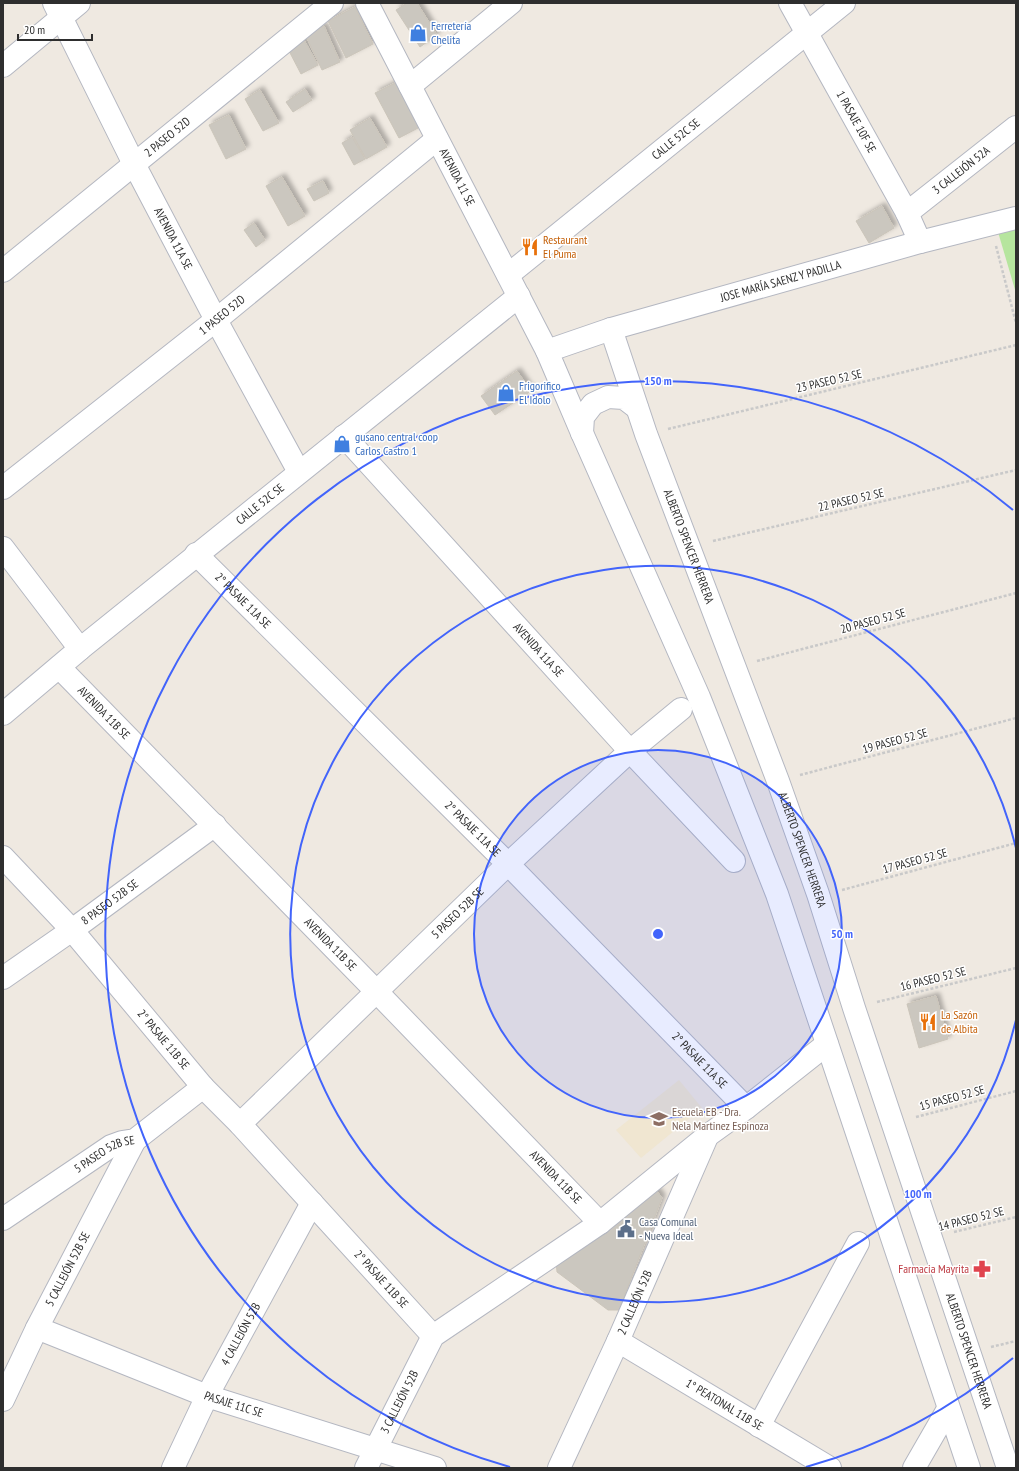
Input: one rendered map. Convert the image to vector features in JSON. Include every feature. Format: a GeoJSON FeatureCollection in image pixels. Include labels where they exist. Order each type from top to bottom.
{"type":"FeatureCollection","features":[{"type":"Feature","properties":{"kind":"street"},"geometry":{"type":"LineString","coordinates":[[3,66],[58,10],[79,3]]}},
{"type":"Feature","properties":{"kind":"street","name":"2 PASEO 52D"},"geometry":{"type":"LineString","coordinates":[[3,271],[332,3]]}},
{"type":"Feature","properties":{"kind":"street","name":"AVENIDA 11 SE"},"geometry":{"type":"LineString","coordinates":[[367,3],[547,350]]}},
{"type":"Feature","properties":{"kind":"street"},"geometry":{"type":"LineString","coordinates":[[410,86],[511,3]]}},
{"type":"Feature","properties":{"kind":"street","name":"1 PASAJE 10F SE"},"geometry":{"type":"LineString","coordinates":[[790,3],[907,213],[920,242]]}},
{"type":"Feature","properties":{"kind":"street","name":"CALLE 52C SE"},"geometry":{"type":"LineString","coordinates":[[508,275],[844,3]]}},
{"type":"Feature","properties":{"kind":"street","name":"AVENIDA 11A SE"},"geometry":{"type":"LineString","coordinates":[[58,10],[134,164],[216,320],[299,472]]}},
{"type":"Feature","properties":{"kind":"street","name":"3 CALLEJÓN 52A"},"geometry":{"type":"LineString","coordinates":[[907,213],[1016,127]]}},
{"type":"Feature","properties":{"kind":"street","name":"1 PASEO 52D"},"geometry":{"type":"LineString","coordinates":[[3,488],[216,320],[437,139]]}},
{"type":"Feature","properties":{"kind":"street","name":"JOSE MARÍA SAENZ Y PADILLA"},"geometry":{"type":"LineString","coordinates":[[547,350],[611,329],[920,242],[1016,218]]}},
{"type":"Feature","properties":{"kind":"street","name":"CALLE 52C SE"},"geometry":{"type":"LineString","coordinates":[[3,714],[196,554],[519,296]]}},
{"type":"Feature","properties":{"kind":"street","name":"ALBERTO SPENCER HERRERA"},"geometry":{"type":"LineString","coordinates":[[611,329],[646,434],[690,546],[778,781],[818,894],[891,1122],[1008,1468]]}},
{"type":"Feature","properties":{"kind":"street"},"geometry":{"type":"LineString","coordinates":[[547,350],[582,434],[698,697],[777,894],[969,1468]]}},
{"type":"Feature","properties":{"kind":"street"},"geometry":{"type":"LineString","coordinates":[[582,434],[583,417],[593,404],[608,397],[616,397],[624,398],[637,408]]}},
{"type":"Feature","properties":{"kind":"street","name":"AVENIDA 11A SE"},"geometry":{"type":"LineString","coordinates":[[344,436],[630,751],[734,861]]}},
{"type":"Feature","properties":{"kind":"street"},"geometry":{"type":"LineString","coordinates":[[3,548],[80,649]]}},
{"type":"Feature","properties":{"kind":"street","name":"2° PASAJE 11A SE"},"geometry":{"type":"LineString","coordinates":[[196,554],[508,864],[746,1108]]}},
{"type":"Feature","properties":{"kind":"street","name":"AVENIDA 11B SE"},"geometry":{"type":"LineString","coordinates":[[59,667],[215,825],[600,1223]]}},
{"type":"Feature","properties":{"kind":"street","name":"5 PASEO 52B SE"},"geometry":{"type":"LineString","coordinates":[[240,1124],[508,864],[630,751],[680,709]]}},
{"type":"Feature","properties":{"kind":"street","name":"8 PASEO 52B SE"},"geometry":{"type":"LineString","coordinates":[[3,978],[72,930],[215,825]]}},
{"type":"Feature","properties":{"kind":"street","name":"2° PASAJE 11B SE"},"geometry":{"type":"LineString","coordinates":[[3,856],[72,930],[203,1087],[240,1124],[433,1336]]}},
{"type":"Feature","properties":{"kind":"street"},"geometry":{"type":"LineString","coordinates":[[433,1336],[600,1223],[707,1136],[746,1108],[827,1044]]}},
{"type":"Feature","properties":{"kind":"street","name":"5 PASEO 52B SE"},"geometry":{"type":"LineString","coordinates":[[3,1219],[111,1146],[122,1142],[135,1140],[203,1087]]}},
{"type":"Feature","properties":{"kind":"street","name":"2 CALLEJÓN 52B"},"geometry":{"type":"LineString","coordinates":[[559,1468],[618,1341],[707,1136]]}},
{"type":"Feature","properties":{"kind":"street","name":"5 CALLEJÓN 52B SE"},"geometry":{"type":"LineString","coordinates":[[3,1400],[8,1377],[37,1328],[135,1140]]}},
{"type":"Feature","properties":{"kind":"street","name":"4 CALLEJÓN 52B"},"geometry":{"type":"LineString","coordinates":[[173,1468],[207,1396],[312,1203]]}},
{"type":"Feature","properties":{"kind":"street"},"geometry":{"type":"LineString","coordinates":[[759,1426],[858,1243]]}},
{"type":"Feature","properties":{"kind":"street","name":"PASAJE 11C SE"},"geometry":{"type":"LineString","coordinates":[[37,1328],[370,1459],[435,1468]]}},
{"type":"Feature","properties":{"kind":"street","name":"3 CALLEJÓN 52B"},"geometry":{"type":"LineString","coordinates":[[370,1459],[433,1336]]}},
{"type":"Feature","properties":{"kind":"street","name":"1° PEATONAL 11B SE"},"geometry":{"type":"LineString","coordinates":[[618,1341],[830,1468]]}},
{"type":"Feature","properties":{"kind":"street"},"geometry":{"type":"LineString","coordinates":[[914,1468],[948,1409]]}},
{"type":"Feature","properties":{"kind":"path"},"geometry":{"type":"LineString","coordinates":[[990,224],[1016,323]]}},
{"type":"Feature","properties":{"kind":"path","name":"23 PASEO 52 SE"},"geometry":{"type":"LineString","coordinates":[[646,434],[1016,345]]}},
{"type":"Feature","properties":{"kind":"path","name":"22 PASEO 52 SE"},"geometry":{"type":"LineString","coordinates":[[690,546],[1016,470]]}},
{"type":"Feature","properties":{"kind":"path","name":"20 PASEO 52 SE"},"geometry":{"type":"LineString","coordinates":[[735,668],[1016,593]]}},
{"type":"Feature","properties":{"kind":"path","name":"19 PASEO 52 SE"},"geometry":{"type":"LineString","coordinates":[[778,781],[1016,718]]}},
{"type":"Feature","properties":{"kind":"path","name":"17 PASEO 52 SE"},"geometry":{"type":"LineString","coordinates":[[818,894],[850,888],[1016,843]]}},
{"type":"Feature","properties":{"kind":"path","name":"16 PASEO 52 SE"},"geometry":{"type":"LineString","coordinates":[[854,1008],[1016,968]]}},
{"type":"Feature","properties":{"kind":"path","name":"15 PASEO 52 SE"},"geometry":{"type":"LineString","coordinates":[[891,1122],[925,1115],[1016,1091]]}},
{"type":"Feature","properties":{"kind":"path","name":"14 PASEO 52 SE"},"geometry":{"type":"LineString","coordinates":[[930,1238],[1016,1217]]}},
{"type":"Feature","properties":{"kind":"shaded area","name":"Escuela EB - Dra. Nela Martinez Espinoza"},"geometry":{"type":"Polygon","coordinates":[[[679,1080],[702,1108],[641,1158],[616,1130],[679,1080]]]}},
{"type":"Feature","properties":{"kind":"green space"},"geometry":{"type":"Polygon","coordinates":[[[1016,228],[1016,293],[998,232],[1016,228]]]}},
{"type":"Feature","properties":{"kind":"building"},"geometry":{"type":"Polygon","coordinates":[[[407,3],[417,3],[437,35],[420,47],[396,10],[407,3]]]}},
{"type":"Feature","properties":{"kind":"building"},"geometry":{"type":"Polygon","coordinates":[[[355,7],[373,44],[346,58],[328,21],[355,7]]]}},
{"type":"Feature","properties":{"kind":"building"},"geometry":{"type":"Polygon","coordinates":[[[324,26],[340,62],[322,70],[305,34],[324,26]]]}},
{"type":"Feature","properties":{"kind":"building"},"geometry":{"type":"Polygon","coordinates":[[[304,40],[318,65],[301,74],[288,49],[304,40]]]}},
{"type":"Feature","properties":{"kind":"building"},"geometry":{"type":"Polygon","coordinates":[[[397,82],[420,127],[399,138],[375,93],[397,82]]]}},
{"type":"Feature","properties":{"kind":"building"},"geometry":{"type":"Polygon","coordinates":[[[305,89],[312,100],[293,112],[286,102],[305,89]]]}},
{"type":"Feature","properties":{"kind":"building"},"geometry":{"type":"Polygon","coordinates":[[[260,90],[279,123],[263,131],[245,99],[260,90]]]}},
{"type":"Feature","properties":{"kind":"building"},"geometry":{"type":"Polygon","coordinates":[[[229,115],[246,149],[226,159],[209,125],[229,115]]]}},
{"type":"Feature","properties":{"kind":"building"},"geometry":{"type":"Polygon","coordinates":[[[370,118],[387,147],[366,159],[350,130],[370,118]]]}},
{"type":"Feature","properties":{"kind":"building"},"geometry":{"type":"Polygon","coordinates":[[[352,137],[365,159],[354,165],[342,143],[352,137]]]}},
{"type":"Feature","properties":{"kind":"building"},"geometry":{"type":"Polygon","coordinates":[[[282,177],[305,216],[288,226],[266,186],[282,177]]]}},
{"type":"Feature","properties":{"kind":"building"},"geometry":{"type":"Polygon","coordinates":[[[323,181],[329,193],[314,201],[307,189],[323,181]]]}},
{"type":"Feature","properties":{"kind":"building"},"geometry":{"type":"Polygon","coordinates":[[[882,206],[894,228],[869,243],[856,221],[882,206]]]}},
{"type":"Feature","properties":{"kind":"building"},"geometry":{"type":"Polygon","coordinates":[[[254,223],[265,240],[256,247],[244,230],[254,223]]]}},
{"type":"Feature","properties":{"kind":"building","name":"Frigorifico El Idolo"},"geometry":{"type":"Polygon","coordinates":[[[517,371],[531,391],[495,415],[481,396],[517,371]]]}},
{"type":"Feature","properties":{"kind":"building","name":"La Sazón de Albita"},"geometry":{"type":"Polygon","coordinates":[[[936,996],[948,1039],[919,1048],[907,1004],[936,996]]]}},
{"type":"Feature","properties":{"kind":"building","name":"Casa Comunal - Nueva Ideal"},"geometry":{"type":"Polygon","coordinates":[[[656,1190],[662,1198],[619,1310],[608,1310],[557,1272],[556,1261],[656,1190]]]}},
{"type":"Feature","properties":{"kind":"place","name":"Ferretería Chelita"},"geometry":{"type":"Point","coordinates":[418,33]}},
{"type":"Feature","properties":{"kind":"place","name":"Restaurant El Puma"},"geometry":{"type":"Point","coordinates":[530,247]}},
{"type":"Feature","properties":{"kind":"place","name":"Frigorifico El Idolo"},"geometry":{"type":"Point","coordinates":[506,393]}},
{"type":"Feature","properties":{"kind":"place","name":"gusano central coop Carlos Castro 1"},"geometry":{"type":"Point","coordinates":[342,444]}},
{"type":"Feature","properties":{"kind":"place","name":"La Sazón de Albita"},"geometry":{"type":"Point","coordinates":[928,1022]}},
{"type":"Feature","properties":{"kind":"place","name":"Escuela EB - Dra. Nela Martinez Espinoza"},"geometry":{"type":"Point","coordinates":[659,1119]}},
{"type":"Feature","properties":{"kind":"place","name":"Casa Comunal - Nueva Ideal"},"geometry":{"type":"Point","coordinates":[626,1229]}},
{"type":"Feature","properties":{"kind":"place","name":"Farmacia Mayrita"},"geometry":{"type":"Point","coordinates":[982,1269]}}]}
